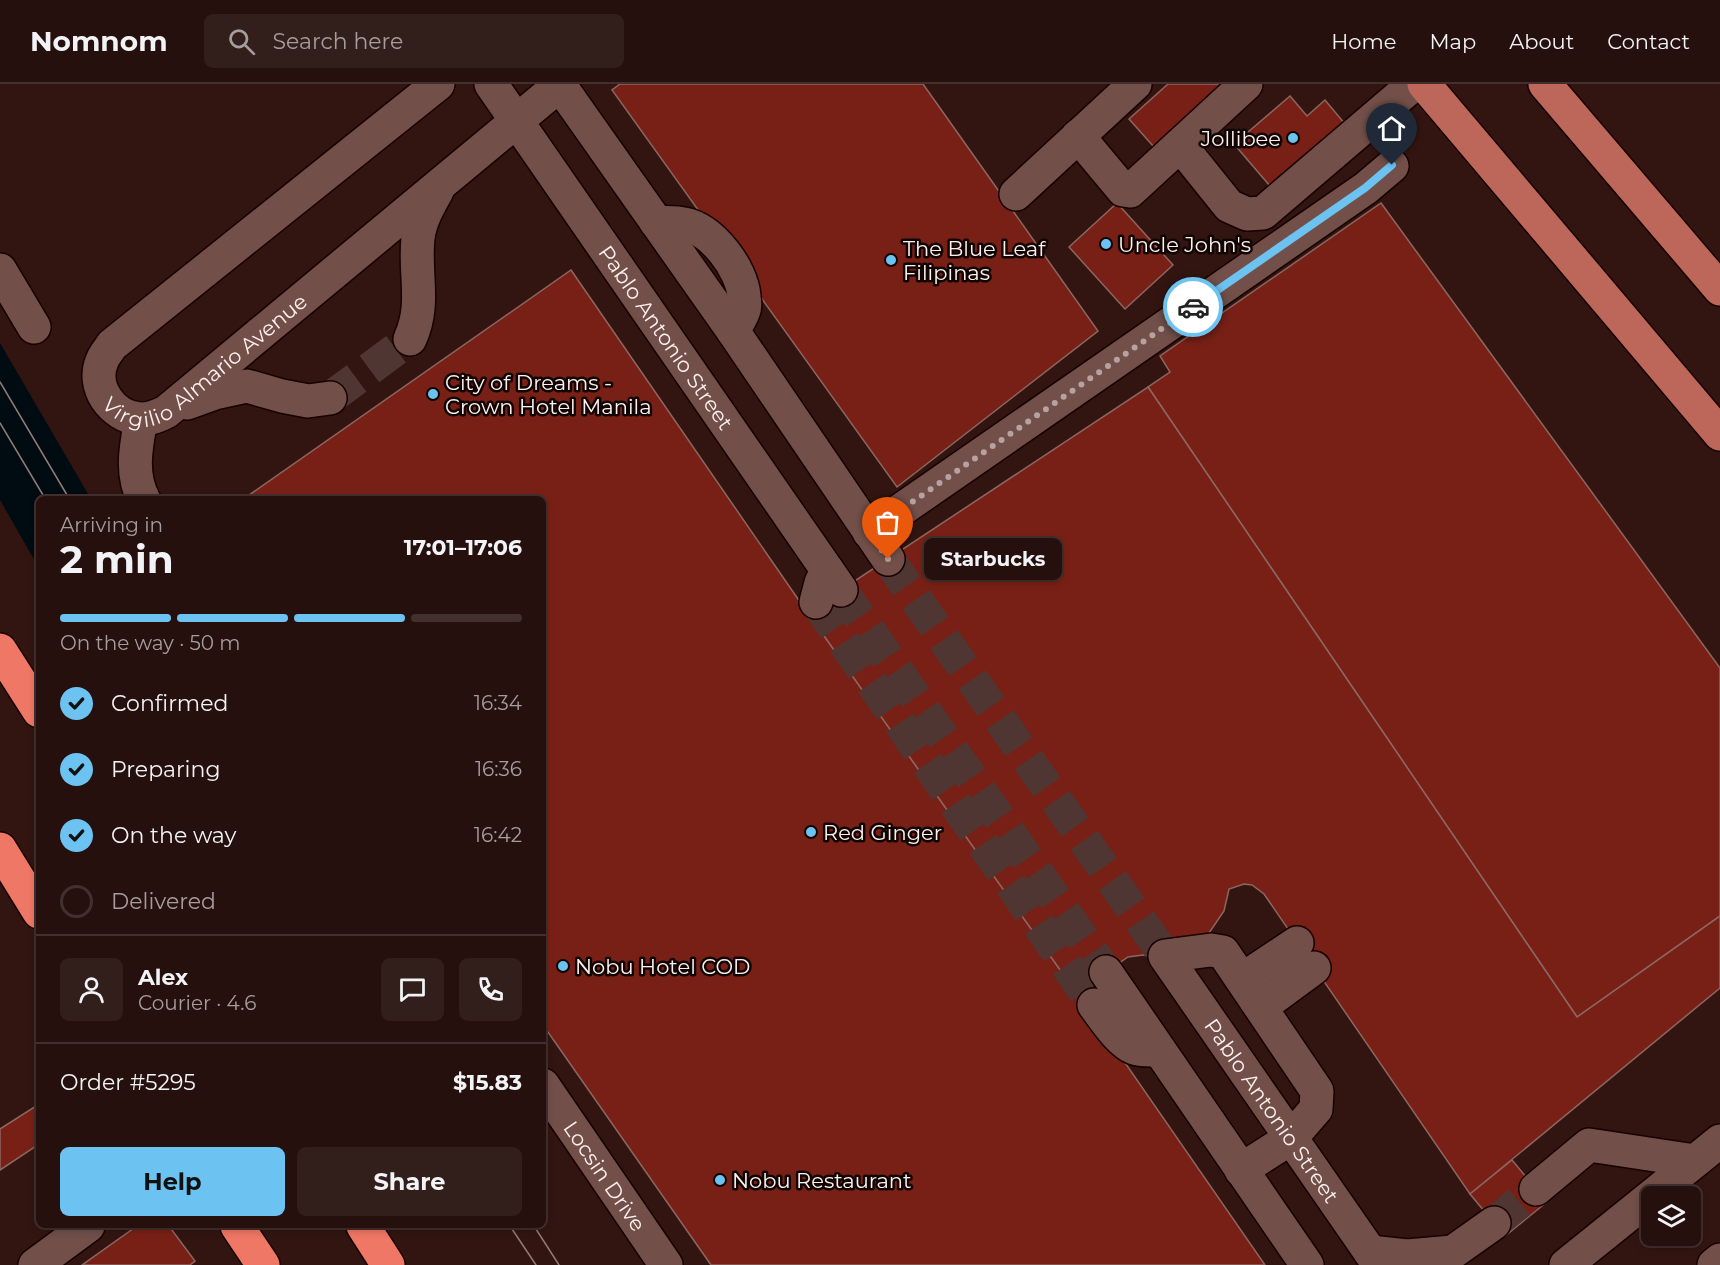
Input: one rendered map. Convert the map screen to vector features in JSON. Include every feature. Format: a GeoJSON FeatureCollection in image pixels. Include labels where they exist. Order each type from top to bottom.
{"type":"FeatureCollection","features":[{"type":"Feature","properties":{"kind":"highway"},"geometry":{"type":"LineString","coordinates":[[0,650],[36,706]]}},
{"type":"Feature","properties":{"kind":"highway"},"geometry":{"type":"LineString","coordinates":[[0,849],[36,907]]}},
{"type":"Feature","properties":{"kind":"highway"},"geometry":{"type":"LineString","coordinates":[[238,1228],[263,1265]]}},
{"type":"Feature","properties":{"kind":"highway"},"geometry":{"type":"LineString","coordinates":[[364,1228],[388,1265]]}},
{"type":"Feature","properties":{"kind":"main road"},"geometry":{"type":"LineString","coordinates":[[1424,84],[1720,434]]}},
{"type":"Feature","properties":{"kind":"main road"},"geometry":{"type":"LineString","coordinates":[[1545,84],[1718,284]]}},
{"type":"Feature","properties":{"kind":"street","name":"Virgilio Almario Avenue"},"geometry":{"type":"LineString","coordinates":[[438,84],[112,345],[101,362],[99,381],[104,396],[113,408],[126,416],[153,416],[560,84]]}},
{"type":"Feature","properties":{"kind":"street","name":"Pablo Antonio Street"},"geometry":{"type":"LineString","coordinates":[[491,84],[828,588]]}},
{"type":"Feature","properties":{"kind":"street"},"geometry":{"type":"LineString","coordinates":[[560,84],[733,331],[888,559]]}},
{"type":"Feature","properties":{"kind":"street"},"geometry":{"type":"LineString","coordinates":[[1016,194],[1135,84]]}},
{"type":"Feature","properties":{"kind":"street"},"geometry":{"type":"LineString","coordinates":[[1078,136],[1123,190],[1133,190],[1246,84]]}},
{"type":"Feature","properties":{"kind":"street"},"geometry":{"type":"LineString","coordinates":[[1180,145],[1229,206],[1247,214],[1263,213],[1414,84]]}},
{"type":"Feature","properties":{"kind":"street"},"geometry":{"type":"LineString","coordinates":[[869,532],[1356,194],[1392,165]]}},
{"type":"Feature","properties":{"kind":"street"},"geometry":{"type":"LineString","coordinates":[[410,339],[417,324],[419,301],[418,236],[426,213],[441,183]]}},
{"type":"Feature","properties":{"kind":"street"},"geometry":{"type":"LineString","coordinates":[[0,270],[34,327]]}},
{"type":"Feature","properties":{"kind":"street"},"geometry":{"type":"LineString","coordinates":[[142,496],[138,487],[135,452],[153,416],[215,393],[247,386],[308,401],[330,398]]}},
{"type":"Feature","properties":{"kind":"street","name":"Pablo Antonio Street"},"geometry":{"type":"LineString","coordinates":[[1243,979],[1223,952],[1211,950],[1165,956],[1374,1258]]}},
{"type":"Feature","properties":{"kind":"street"},"geometry":{"type":"LineString","coordinates":[[1241,1170],[1291,1138],[1316,1109],[1317,1091],[1243,979],[1306,956],[1261,1006]]}},
{"type":"Feature","properties":{"kind":"street"},"geometry":{"type":"LineString","coordinates":[[1106,972],[1307,1265]]}},
{"type":"Feature","properties":{"kind":"street"},"geometry":{"type":"LineString","coordinates":[[1094,1005],[1107,1023],[1128,1044],[1135,1048],[1159,1050]]}},
{"type":"Feature","properties":{"kind":"street","name":"Locsin Drive"},"geometry":{"type":"LineString","coordinates":[[546,1089],[666,1265]]}},
{"type":"Feature","properties":{"kind":"street"},"geometry":{"type":"LineString","coordinates":[[1566,1265],[1720,1141]]}},
{"type":"Feature","properties":{"kind":"street"},"geometry":{"type":"LineString","coordinates":[[1536,1188],[1589,1145],[1695,1161]]}},
{"type":"Feature","properties":{"kind":"street"},"geometry":{"type":"LineString","coordinates":[[1374,1258],[1453,1251],[1494,1222]]}},
{"type":"Feature","properties":{"kind":"street"},"geometry":{"type":"LineString","coordinates":[[35,1265],[85,1228]]}},
{"type":"Feature","properties":{"kind":"street"},"geometry":{"type":"LineString","coordinates":[[1714,1265],[1720,1260]]}},
{"type":"Feature","properties":{"kind":"shaded area"},"geometry":{"type":"Polygon","coordinates":[[[0,343],[89,496],[36,496],[36,563],[0,500],[0,343]]]}},
{"type":"Feature","properties":{"kind":"building","name":"The Blue Leaf Filipinas"},"geometry":{"type":"Polygon","coordinates":[[[620,84],[923,84],[1098,331],[897,487],[612,90],[620,84]]]}},
{"type":"Feature","properties":{"kind":"building"},"geometry":{"type":"Polygon","coordinates":[[[1168,84],[1225,84],[1154,147],[1129,119],[1168,84]]]}},
{"type":"Feature","properties":{"kind":"building","name":"Jollibee"},"geometry":{"type":"Polygon","coordinates":[[[1290,96],[1307,116],[1325,100],[1351,131],[1270,186],[1234,144],[1290,96]]]}},
{"type":"Feature","properties":{"kind":"building"},"geometry":{"type":"Polygon","coordinates":[[[1117,203],[1173,265],[1125,309],[1069,247],[1117,203]]]}},
{"type":"Feature","properties":{"kind":"building"},"geometry":{"type":"Polygon","coordinates":[[[1381,203],[1720,668],[1720,916],[1577,1017],[1148,387],[1170,372],[1160,356],[1381,203]]]}},
{"type":"Feature","properties":{"kind":"building"},"geometry":{"type":"Polygon","coordinates":[[[571,270],[798,599],[1092,1015],[1265,1265],[711,1265],[546,1029],[546,496],[248,496],[571,270]]]}},
{"type":"Feature","properties":{"kind":"building"},"geometry":{"type":"Polygon","coordinates":[[[1148,387],[1577,1017],[1720,916],[1720,988],[1470,1194],[1264,894],[1252,885],[1244,884],[1229,889],[1224,911],[1207,936],[1157,956],[1128,957],[1096,979],[1090,985],[1087,993],[1092,1015],[798,599],[829,598],[1148,387]]]}},
{"type":"Feature","properties":{"kind":"building"},"geometry":{"type":"Polygon","coordinates":[[[36,1106],[36,1146],[0,1170],[0,1129],[36,1106]]]}},
{"type":"Feature","properties":{"kind":"building"},"geometry":{"type":"Polygon","coordinates":[[[1512,1160],[1547,1202],[1505,1236],[1470,1194],[1512,1160]]]}},
{"type":"Feature","properties":{"kind":"building"},"geometry":{"type":"Polygon","coordinates":[[[134,1228],[170,1228],[195,1261],[190,1265],[82,1265],[134,1228]]]}},
{"type":"Feature","properties":{"kind":"tunnel"},"geometry":{"type":"LineString","coordinates":[[330,398],[410,339]]}},
{"type":"Feature","properties":{"kind":"tunnel"},"geometry":{"type":"LineString","coordinates":[[888,559],[1165,956]]}},
{"type":"Feature","properties":{"kind":"tunnel"},"geometry":{"type":"LineString","coordinates":[[841,590],[1106,972]]}},
{"type":"Feature","properties":{"kind":"tunnel"},"geometry":{"type":"LineString","coordinates":[[816,602],[1094,1005]]}},
{"type":"Feature","properties":{"kind":"tunnel"},"geometry":{"type":"LineString","coordinates":[[1494,1223],[1536,1189]]}},
{"type":"Feature","properties":{"kind":"tram line"},"geometry":{"type":"LineString","coordinates":[[0,382],[68,496]]}},
{"type":"Feature","properties":{"kind":"tram line"},"geometry":{"type":"LineString","coordinates":[[0,423],[44,496]]}},
{"type":"Feature","properties":{"kind":"tram line"},"geometry":{"type":"LineString","coordinates":[[511,1228],[536,1265]]}},
{"type":"Feature","properties":{"kind":"tram line"},"geometry":{"type":"LineString","coordinates":[[535,1228],[559,1265]]}},
{"type":"Feature","properties":{"kind":"way so far"},"geometry":{"type":"LineString","coordinates":[[888,559],[869,532],[1193,307]]}},
{"type":"Feature","properties":{"kind":"place","name":"Jollibee"},"geometry":{"type":"Point","coordinates":[1293,138]}},
{"type":"Feature","properties":{"kind":"place","name":"Uncle John's"},"geometry":{"type":"Point","coordinates":[1106,244]}},
{"type":"Feature","properties":{"kind":"place","name":"The Blue Leaf Filipinas"},"geometry":{"type":"Point","coordinates":[891,260]}},
{"type":"Feature","properties":{"kind":"place","name":"City of Dreams - Crown Hotel Manila"},"geometry":{"type":"Point","coordinates":[433,394]}},
{"type":"Feature","properties":{"kind":"place","name":"Starbucks"},"geometry":{"type":"Point","coordinates":[888,559]}},
{"type":"Feature","properties":{"kind":"place","name":"Red Ginger"},"geometry":{"type":"Point","coordinates":[811,832]}},
{"type":"Feature","properties":{"kind":"place","name":"Nobu Hotel COD"},"geometry":{"type":"Point","coordinates":[563,966]}},
{"type":"Feature","properties":{"kind":"place","name":"Nobu Restaurant"},"geometry":{"type":"Point","coordinates":[720,1180]}},
{"type":"Feature","properties":{"kind":"route"},"geometry":{"type":"LineString","coordinates":[[1193,307],[1365,188],[1392,165]]}}]}
